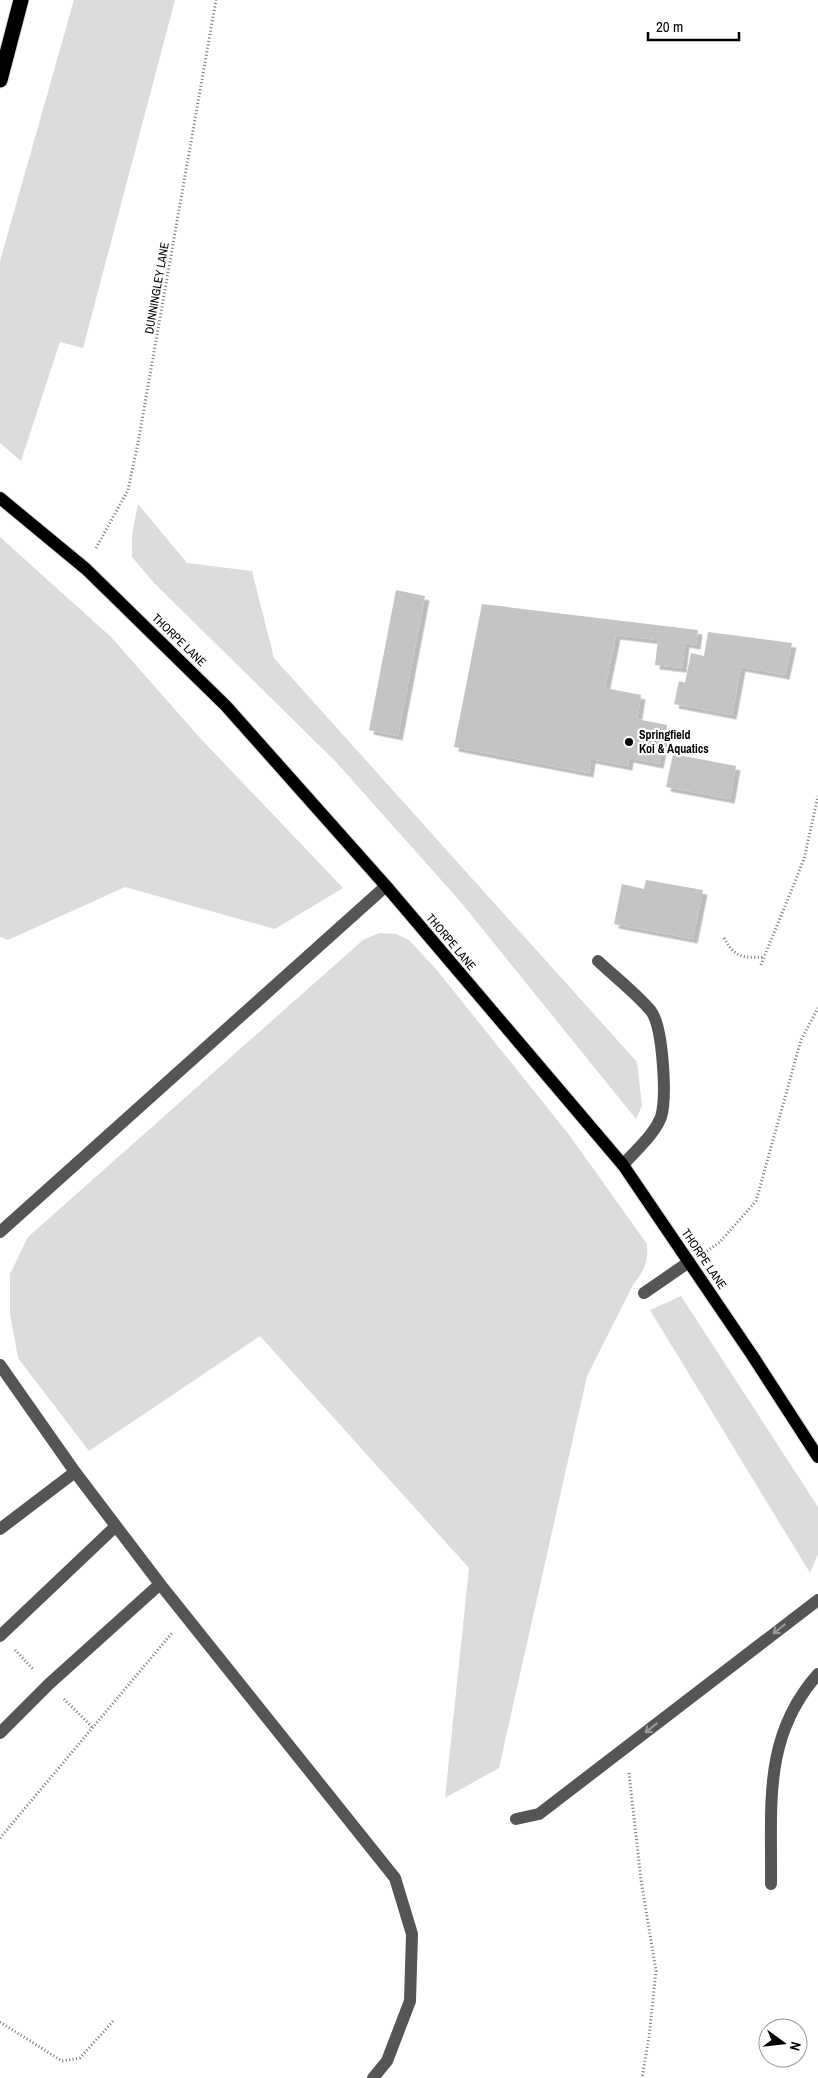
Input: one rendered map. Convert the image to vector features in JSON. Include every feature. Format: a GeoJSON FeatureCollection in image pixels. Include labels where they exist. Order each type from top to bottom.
{"type":"FeatureCollection","features":[{"type":"Feature","properties":{"kind":"highway"},"geometry":{"type":"LineString","coordinates":[[0,80],[21,0]]}},
{"type":"Feature","properties":{"kind":"main road","name":"THORPE LANE"},"geometry":{"type":"LineString","coordinates":[[0,498],[86,569],[226,706],[386,886],[623,1165],[818,1457]]}},
{"type":"Feature","properties":{"kind":"lane"},"geometry":{"type":"LineString","coordinates":[[0,1232],[386,886]]}},
{"type":"Feature","properties":{"kind":"lane"},"geometry":{"type":"LineString","coordinates":[[598,961],[652,1013],[663,1054],[665,1091],[661,1116],[653,1131],[623,1165]]}},
{"type":"Feature","properties":{"kind":"lane"},"geometry":{"type":"LineString","coordinates":[[644,1293],[689,1262]]}},
{"type":"Feature","properties":{"kind":"lane"},"geometry":{"type":"LineString","coordinates":[[0,1365],[75,1472],[185,1618],[309,1768],[396,1878],[412,1934],[410,2001],[387,2061],[373,2078]]}},
{"type":"Feature","properties":{"kind":"lane"},"geometry":{"type":"LineString","coordinates":[[0,1529],[75,1472]]}},
{"type":"Feature","properties":{"kind":"lane"},"geometry":{"type":"LineString","coordinates":[[0,1636],[116,1526]]}},
{"type":"Feature","properties":{"kind":"lane"},"geometry":{"type":"LineString","coordinates":[[0,1733],[49,1684],[160,1584]]}},
{"type":"Feature","properties":{"kind":"lane"},"geometry":{"type":"LineString","coordinates":[[516,1819],[539,1814],[818,1600]]}},
{"type":"Feature","properties":{"kind":"lane"},"geometry":{"type":"LineString","coordinates":[[771,1884],[772,1775],[782,1730],[803,1691],[818,1674]]}},
{"type":"Feature","properties":{"kind":"path","name":"DUNNINGLEY LANE"},"geometry":{"type":"LineString","coordinates":[[86,569],[128,490],[138,443],[216,0]]}},
{"type":"Feature","properties":{"kind":"path"},"geometry":{"type":"LineString","coordinates":[[761,965],[804,859],[818,796]]}},
{"type":"Feature","properties":{"kind":"path"},"geometry":{"type":"LineString","coordinates":[[724,938],[731,952],[746,958],[764,958]]}},
{"type":"Feature","properties":{"kind":"path"},"geometry":{"type":"LineString","coordinates":[[689,1262],[720,1242],[756,1201],[801,1040],[818,1008]]}},
{"type":"Feature","properties":{"kind":"path"},"geometry":{"type":"LineString","coordinates":[[0,1838],[185,1618]]}},
{"type":"Feature","properties":{"kind":"path"},"geometry":{"type":"LineString","coordinates":[[626,1747],[641,1880],[656,1971],[650,2037],[642,2078]]}},
{"type":"Feature","properties":{"kind":"path"},"geometry":{"type":"LineString","coordinates":[[0,2022],[62,2061],[80,2058],[114,2020]]}},
{"type":"Feature","properties":{"kind":"shaded area"},"geometry":{"type":"Polygon","coordinates":[[[74,0],[175,0],[83,348],[60,342],[21,461],[0,443],[0,261],[74,0]]]}},
{"type":"Feature","properties":{"kind":"shaded area"},"geometry":{"type":"Polygon","coordinates":[[[138,504],[187,563],[252,571],[274,658],[637,1062],[642,1106],[636,1119],[459,900],[336,762],[154,583],[132,557],[132,535],[138,504]]]}},
{"type":"Feature","properties":{"kind":"shaded area"},"geometry":{"type":"Polygon","coordinates":[[[0,537],[111,637],[201,739],[343,888],[275,929],[125,887],[8,940],[0,937],[0,537]]]}},
{"type":"Feature","properties":{"kind":"shaded area"},"geometry":{"type":"Polygon","coordinates":[[[379,933],[396,934],[409,940],[436,969],[570,1136],[647,1244],[646,1260],[641,1274],[634,1283],[587,1376],[499,1768],[445,1798],[469,1568],[260,1336],[89,1451],[18,1358],[10,1314],[10,1274],[28,1237],[363,940],[379,933]]]}},
{"type":"Feature","properties":{"kind":"shaded area"},"geometry":{"type":"Polygon","coordinates":[[[681,1296],[818,1507],[818,1554],[810,1573],[650,1310],[681,1296]]]}},
{"type":"Feature","properties":{"kind":"building"},"geometry":{"type":"Polygon","coordinates":[[[396,590],[425,596],[398,736],[369,730],[396,590]]]}},
{"type":"Feature","properties":{"kind":"building"},"geometry":{"type":"Polygon","coordinates":[[[482,604],[698,630],[696,645],[685,643],[682,668],[655,665],[658,640],[616,635],[605,688],[641,695],[637,719],[667,725],[659,764],[629,758],[628,766],[591,759],[589,773],[454,747],[482,604]]]}},
{"type":"Feature","properties":{"kind":"building"},"geometry":{"type":"Polygon","coordinates":[[[708,632],[792,643],[785,675],[741,667],[732,715],[674,704],[679,681],[685,683],[691,653],[704,656],[708,632]]]}},
{"type":"Feature","properties":{"kind":"building"},"geometry":{"type":"Polygon","coordinates":[[[673,754],[736,766],[730,799],[666,787],[673,754]]]}},
{"type":"Feature","properties":{"kind":"building"},"geometry":{"type":"Polygon","coordinates":[[[646,880],[703,890],[693,939],[614,924],[622,884],[644,889],[646,880]]]}},
{"type":"Feature","properties":{"kind":"place","name":"Springfield Koi & Aquatics"},"geometry":{"type":"Point","coordinates":[629,742]}}]}
